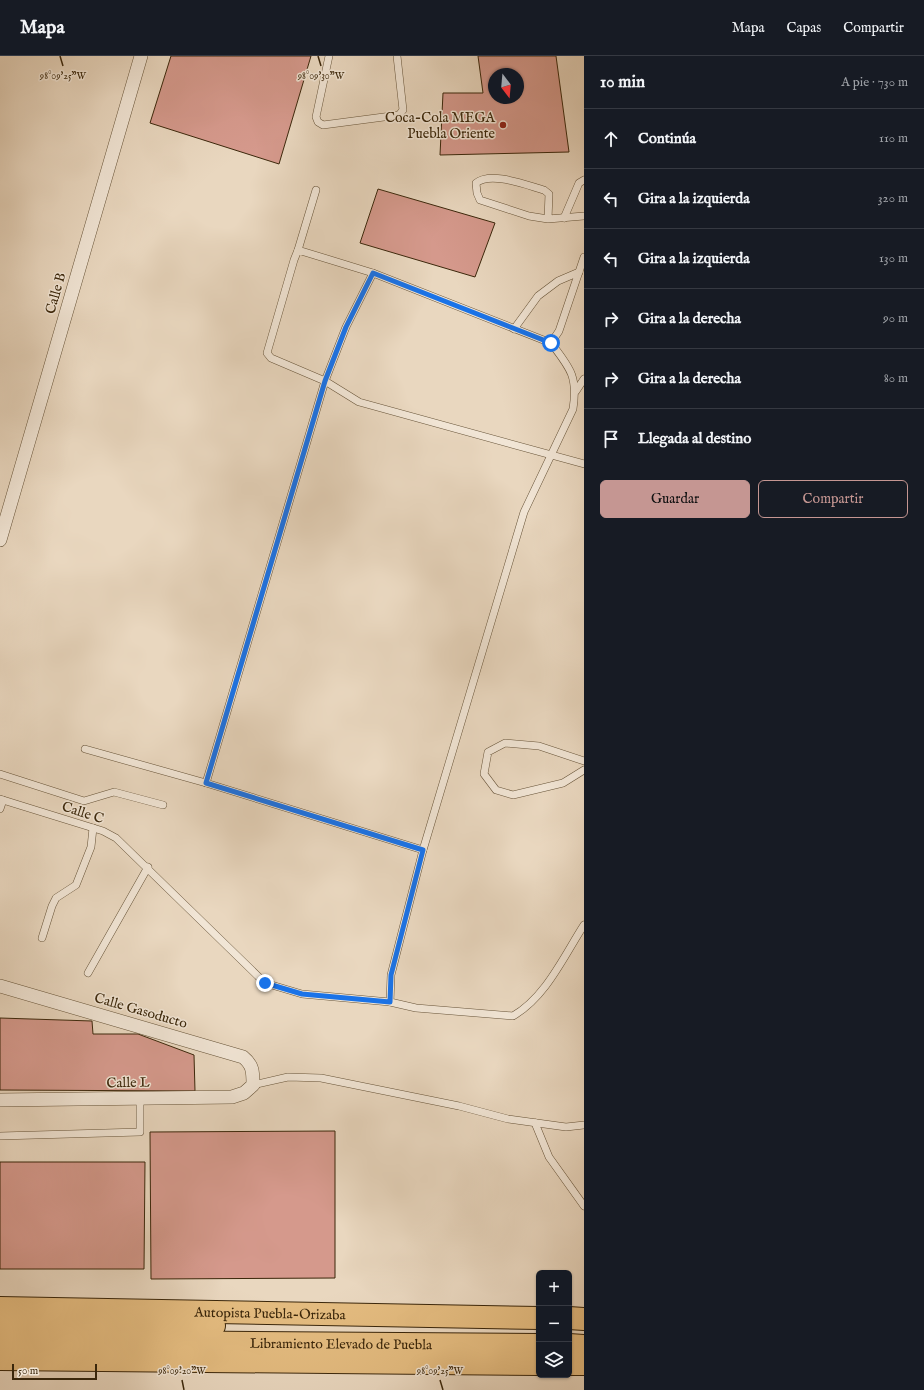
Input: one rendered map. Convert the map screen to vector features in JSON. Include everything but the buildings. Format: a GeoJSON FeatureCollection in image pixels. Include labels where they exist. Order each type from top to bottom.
{"type":"FeatureCollection","features":[{"type":"Feature","properties":{"kind":"highway"},"geometry":{"type":"LineString","coordinates":[[392,1314],[414,1305],[439,1301],[536,1304]]}},
{"type":"Feature","properties":{"kind":"highway"},"geometry":{"type":"LineString","coordinates":[[572,1305],[584,1305]]}},
{"type":"Feature","properties":{"kind":"highway","name":"Autopista Puebla-Orizaba"},"geometry":{"type":"LineString","coordinates":[[0,1308],[392,1314],[536,1318]]}},
{"type":"Feature","properties":{"kind":"highway"},"geometry":{"type":"LineString","coordinates":[[572,1318],[584,1319]]}},
{"type":"Feature","properties":{"kind":"highway"},"geometry":{"type":"LineString","coordinates":[[0,1324],[144,1334]]}},
{"type":"Feature","properties":{"kind":"highway","name":"Libramiento Elevado de Puebla"},"geometry":{"type":"LineString","coordinates":[[144,1334],[331,1325],[536,1327]]}},
{"type":"Feature","properties":{"kind":"highway"},"geometry":{"type":"LineString","coordinates":[[572,1328],[584,1328]]}},
{"type":"Feature","properties":{"kind":"highway"},"geometry":{"type":"LineString","coordinates":[[0,1341],[144,1334]]}},
{"type":"Feature","properties":{"kind":"highway","name":"Libramiento Elevado de Puebla"},"geometry":{"type":"LineString","coordinates":[[144,1334],[536,1345]]}},
{"type":"Feature","properties":{"kind":"highway"},"geometry":{"type":"LineString","coordinates":[[572,1345],[584,1346]]}},
{"type":"Feature","properties":{"kind":"highway"},"geometry":{"type":"LineString","coordinates":[[0,1359],[536,1364]]}},
{"type":"Feature","properties":{"kind":"highway"},"geometry":{"type":"LineString","coordinates":[[572,1364],[584,1364]]}},
{"type":"Feature","properties":{"kind":"street","name":"Calle B"},"geometry":{"type":"LineString","coordinates":[[0,540],[141,56]]}},
{"type":"Feature","properties":{"kind":"street","name":"Calle Gasoducto"},"geometry":{"type":"LineString","coordinates":[[0,986],[243,1057],[250,1063],[253,1070],[252,1084]]}},
{"type":"Feature","properties":{"kind":"street","name":"Calle L"},"geometry":{"type":"LineString","coordinates":[[0,1100],[232,1097],[244,1093],[252,1084]]}},
{"type":"Feature","properties":{"kind":"lane"},"geometry":{"type":"LineString","coordinates":[[329,56],[316,116],[318,122],[323,125],[399,115],[403,110],[397,56]]}},
{"type":"Feature","properties":{"kind":"lane"},"geometry":{"type":"LineString","coordinates":[[548,219],[549,194],[544,190],[495,178],[482,179],[476,183],[477,193],[480,200],[528,216],[548,219],[584,216]]}},
{"type":"Feature","properties":{"kind":"lane"},"geometry":{"type":"LineString","coordinates":[[564,218],[579,183],[584,180]]}},
{"type":"Feature","properties":{"kind":"lane"},"geometry":{"type":"LineString","coordinates":[[316,190],[268,353],[271,358],[325,381],[359,402],[584,464]]}},
{"type":"Feature","properties":{"kind":"lane"},"geometry":{"type":"LineString","coordinates":[[298,250],[373,273],[551,343],[570,367],[576,391],[573,409],[552,456],[524,512],[423,850],[391,975],[390,1002]]}},
{"type":"Feature","properties":{"kind":"lane"},"geometry":{"type":"LineString","coordinates":[[551,343],[559,332],[584,256]]}},
{"type":"Feature","properties":{"kind":"lane"},"geometry":{"type":"LineString","coordinates":[[514,329],[538,296],[558,281],[579,272]]}},
{"type":"Feature","properties":{"kind":"lane"},"geometry":{"type":"LineString","coordinates":[[206,783],[325,381],[346,327],[373,273]]}},
{"type":"Feature","properties":{"kind":"lane"},"geometry":{"type":"LineString","coordinates":[[576,391],[584,379]]}},
{"type":"Feature","properties":{"kind":"lane"},"geometry":{"type":"LineString","coordinates":[[584,760],[539,746],[505,743],[488,752],[484,774],[496,790],[513,795],[563,783],[584,770]]}},
{"type":"Feature","properties":{"kind":"lane"},"geometry":{"type":"LineString","coordinates":[[85,749],[206,783],[423,850]]}},
{"type":"Feature","properties":{"kind":"lane"},"geometry":{"type":"LineString","coordinates":[[0,774],[84,801],[114,792],[162,805]]}},
{"type":"Feature","properties":{"kind":"lane"},"geometry":{"type":"LineString","coordinates":[[0,809],[2,799]]}},
{"type":"Feature","properties":{"kind":"lane","name":"Calle C"},"geometry":{"type":"LineString","coordinates":[[2,799],[93,828],[116,838],[148,867],[265,983],[302,994],[390,1002],[416,1008],[513,1016],[524,1009],[541,992],[584,925]]}},
{"type":"Feature","properties":{"kind":"lane"},"geometry":{"type":"LineString","coordinates":[[42,938],[56,898],[76,885],[91,847],[93,828]]}},
{"type":"Feature","properties":{"kind":"lane"},"geometry":{"type":"LineString","coordinates":[[88,973],[148,867]]}},
{"type":"Feature","properties":{"kind":"lane"},"geometry":{"type":"LineString","coordinates":[[252,1084],[288,1078],[338,1080],[459,1106],[508,1119],[566,1127],[584,1125]]}},
{"type":"Feature","properties":{"kind":"lane"},"geometry":{"type":"LineString","coordinates":[[0,1136],[140,1132],[140,1098]]}},
{"type":"Feature","properties":{"kind":"lane"},"geometry":{"type":"LineString","coordinates":[[535,1123],[549,1157],[584,1206]]}},
{"type":"Feature","properties":{"kind":"place","name":"Coca-Cola MEGA Puebla Oriente"},"geometry":{"type":"Point","coordinates":[503,125]}},
{"type":"Feature","properties":{"kind":"route"},"geometry":{"type":"LineString","coordinates":[[265,983],[302,994],[390,1002],[391,975],[423,850],[206,783],[325,381],[346,327],[373,273],[551,343]]}}]}
